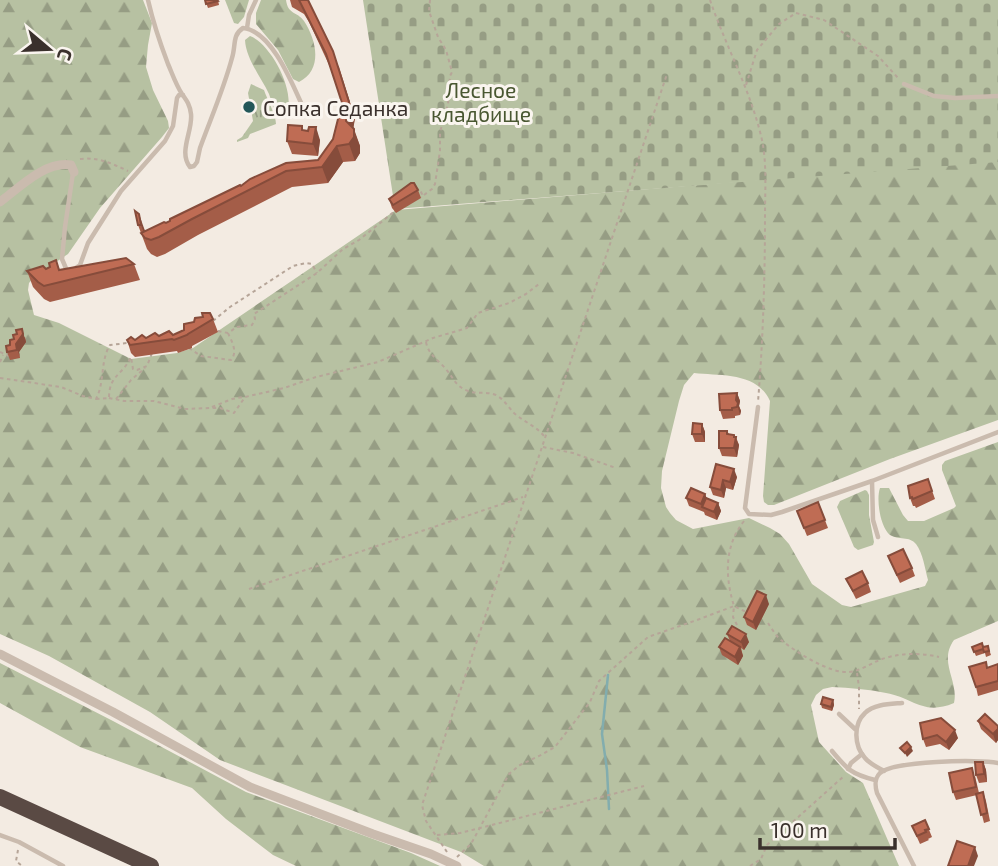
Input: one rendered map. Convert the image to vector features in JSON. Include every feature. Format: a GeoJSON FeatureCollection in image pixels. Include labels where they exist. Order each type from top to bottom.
{"type":"FeatureCollection","features":[{"type":"Feature","properties":{"kind":"highway"},"geometry":{"type":"LineString","coordinates":[[0,797],[151,866]]}},
{"type":"Feature","properties":{"kind":"highway"},"geometry":{"type":"LineString","coordinates":[[0,809],[125,866]]}},
{"type":"Feature","properties":{"kind":"street"},"geometry":{"type":"LineString","coordinates":[[0,202],[42,172],[56,166],[70,168]]}},
{"type":"Feature","properties":{"kind":"street"},"geometry":{"type":"LineString","coordinates":[[0,654],[250,787],[455,864]]}},
{"type":"Feature","properties":{"kind":"lane"},"geometry":{"type":"LineString","coordinates":[[148,0],[168,65],[191,112],[191,128],[185,150],[190,167],[197,162],[233,55],[236,33],[243,28],[259,34],[275,52],[307,116]]}},
{"type":"Feature","properties":{"kind":"lane"},"geometry":{"type":"LineString","coordinates":[[247,28],[256,0]]}},
{"type":"Feature","properties":{"kind":"lane"},"geometry":{"type":"LineString","coordinates":[[904,84],[934,96],[954,99],[998,96]]}},
{"type":"Feature","properties":{"kind":"lane"},"geometry":{"type":"LineString","coordinates":[[70,168],[62,259],[68,273],[80,265],[88,243],[121,191],[169,134],[176,118],[177,98],[183,95]]}},
{"type":"Feature","properties":{"kind":"lane"},"geometry":{"type":"LineString","coordinates":[[758,407],[746,508],[749,514],[782,512],[872,481],[998,432]]}},
{"type":"Feature","properties":{"kind":"lane"},"geometry":{"type":"LineString","coordinates":[[872,481],[873,520],[878,537]]}},
{"type":"Feature","properties":{"kind":"lane"},"geometry":{"type":"LineString","coordinates":[[884,771],[866,760],[862,754],[857,727],[864,713],[873,707],[902,703]]}},
{"type":"Feature","properties":{"kind":"lane"},"geometry":{"type":"LineString","coordinates":[[839,714],[857,727]]}},
{"type":"Feature","properties":{"kind":"lane"},"geometry":{"type":"LineString","coordinates":[[831,751],[855,774],[875,780]]}},
{"type":"Feature","properties":{"kind":"lane"},"geometry":{"type":"LineString","coordinates":[[848,769],[862,754]]}},
{"type":"Feature","properties":{"kind":"lane"},"geometry":{"type":"LineString","coordinates":[[914,866],[877,793],[875,780],[884,771],[899,766],[939,762],[998,763]]}},
{"type":"Feature","properties":{"kind":"lane"},"geometry":{"type":"LineString","coordinates":[[0,835],[19,842],[63,866]]}},
{"type":"Feature","properties":{"kind":"path"},"geometry":{"type":"LineString","coordinates":[[417,197],[423,196],[435,184],[440,132],[448,104],[452,72],[446,50],[438,37],[429,11],[430,0]]}},
{"type":"Feature","properties":{"kind":"path"},"geometry":{"type":"LineString","coordinates":[[710,0],[746,86],[763,142],[763,340],[758,407]]}},
{"type":"Feature","properties":{"kind":"path"},"geometry":{"type":"LineString","coordinates":[[746,86],[757,50],[779,24],[796,13],[824,20],[878,56],[904,84]]}},
{"type":"Feature","properties":{"kind":"path"},"geometry":{"type":"LineString","coordinates":[[667,74],[422,805],[426,821],[455,864],[471,844],[509,775],[520,765],[555,747],[590,702],[599,681],[648,637],[734,606],[750,613]]}},
{"type":"Feature","properties":{"kind":"path"},"geometry":{"type":"LineString","coordinates":[[70,168],[74,160],[92,158],[135,174]]}},
{"type":"Feature","properties":{"kind":"path"},"geometry":{"type":"LineString","coordinates":[[414,188],[420,190],[423,196]]}},
{"type":"Feature","properties":{"kind":"path"},"geometry":{"type":"LineString","coordinates":[[215,331],[228,333],[237,327],[253,325],[254,314],[317,273],[343,249],[359,240],[394,212]]}},
{"type":"Feature","properties":{"kind":"path"},"geometry":{"type":"LineString","coordinates":[[205,324],[215,320],[230,307],[293,266],[312,264],[317,273]]}},
{"type":"Feature","properties":{"kind":"path"},"geometry":{"type":"LineString","coordinates":[[211,408],[232,399],[379,362],[426,341],[467,328],[478,313],[509,303],[538,284]]}},
{"type":"Feature","properties":{"kind":"path"},"geometry":{"type":"LineString","coordinates":[[188,345],[185,346],[198,355],[231,360],[234,349],[228,333]]}},
{"type":"Feature","properties":{"kind":"path"},"geometry":{"type":"LineString","coordinates":[[426,341],[432,355],[456,383],[471,393],[492,393],[498,396],[513,412],[536,427],[545,437]]}},
{"type":"Feature","properties":{"kind":"path"},"geometry":{"type":"LineString","coordinates":[[96,399],[101,390],[106,351],[110,345],[128,343]]}},
{"type":"Feature","properties":{"kind":"path"},"geometry":{"type":"LineString","coordinates":[[115,400],[147,366],[152,352]]}},
{"type":"Feature","properties":{"kind":"path"},"geometry":{"type":"LineString","coordinates":[[0,362],[2,353],[9,357]]}},
{"type":"Feature","properties":{"kind":"path"},"geometry":{"type":"LineString","coordinates":[[109,398],[109,387],[127,367],[131,358],[133,369],[147,366]]}},
{"type":"Feature","properties":{"kind":"path"},"geometry":{"type":"LineString","coordinates":[[0,374],[1,378],[61,387],[96,399],[154,401],[185,409],[220,408],[234,413],[245,397]]}},
{"type":"Feature","properties":{"kind":"path"},"geometry":{"type":"LineString","coordinates":[[542,446],[573,453],[616,468]]}},
{"type":"Feature","properties":{"kind":"path"},"geometry":{"type":"LineString","coordinates":[[249,589],[524,497]]}},
{"type":"Feature","properties":{"kind":"path"},"geometry":{"type":"LineString","coordinates":[[737,627],[727,577],[729,555],[738,528],[749,514]]}},
{"type":"Feature","properties":{"kind":"path"},"geometry":{"type":"LineString","coordinates":[[768,623],[780,639],[811,660],[841,672],[857,671],[888,657],[901,655],[925,654],[939,657]]}},
{"type":"Feature","properties":{"kind":"path"},"geometry":{"type":"LineString","coordinates":[[857,671],[857,727]]}},
{"type":"Feature","properties":{"kind":"path"},"geometry":{"type":"LineString","coordinates":[[750,866],[761,859],[767,845],[841,779],[848,769]]}},
{"type":"Feature","properties":{"kind":"path"},"geometry":{"type":"LineString","coordinates":[[436,835],[460,833],[644,786]]}},
{"type":"Feature","properties":{"kind":"path"},"geometry":{"type":"LineString","coordinates":[[19,842],[16,860],[22,866]]}},
{"type":"Feature","properties":{"kind":"green space"},"geometry":{"type":"Polygon","coordinates":[[[0,0],[143,0],[152,23],[146,67],[169,128],[100,208],[68,254],[35,276],[29,283],[28,290],[34,315],[59,323],[131,359],[177,353],[193,348],[396,210],[998,160],[998,420],[768,505],[763,496],[770,401],[764,392],[747,380],[694,373],[684,385],[662,471],[661,488],[666,507],[676,520],[693,529],[749,518],[770,528],[789,544],[812,584],[842,605],[851,607],[925,586],[928,580],[916,544],[911,540],[890,535],[884,526],[879,506],[880,488],[889,488],[908,521],[924,521],[956,506],[942,470],[945,461],[998,442],[998,621],[954,640],[948,664],[954,687],[954,703],[943,707],[926,707],[896,695],[832,687],[823,689],[816,695],[811,705],[819,742],[846,772],[863,783],[899,866],[484,866],[461,852],[220,760],[150,712],[49,656],[0,634],[0,0]]]}},
{"type":"Feature","properties":{"kind":"green space"},"geometry":{"type":"Polygon","coordinates":[[[225,0],[249,0],[244,17],[238,24],[234,23],[225,0]]]}},
{"type":"Feature","properties":{"kind":"green space"},"geometry":{"type":"Polygon","coordinates":[[[261,0],[286,0],[291,11],[304,21],[309,29],[315,63],[307,77],[299,82],[293,79],[278,50],[256,24],[256,13],[261,0]]]}},
{"type":"Feature","properties":{"kind":"green space","name":"Лесное кладбище"},"geometry":{"type":"Polygon","coordinates":[[[363,0],[998,0],[998,162],[395,209],[363,0]]]}},
{"type":"Feature","properties":{"kind":"green space"},"geometry":{"type":"Polygon","coordinates":[[[250,36],[267,49],[281,72],[289,98],[284,118],[275,111],[248,54],[245,40],[250,36]]]}},
{"type":"Feature","properties":{"kind":"green space"},"geometry":{"type":"Polygon","coordinates":[[[251,84],[264,90],[276,124],[237,142],[253,121],[248,93],[251,84]]]}},
{"type":"Feature","properties":{"kind":"green space"},"geometry":{"type":"Polygon","coordinates":[[[865,490],[869,495],[869,515],[874,542],[873,545],[858,550],[854,547],[837,507],[840,501],[865,490]]]}},
{"type":"Feature","properties":{"kind":"green space"},"geometry":{"type":"Polygon","coordinates":[[[0,663],[246,792],[440,866],[296,866],[273,855],[226,819],[192,788],[80,747],[0,703],[0,663]]]}},
{"type":"Feature","properties":{"kind":"building"},"geometry":{"type":"Polygon","coordinates":[[[205,0],[217,0],[218,1],[206,4],[205,0]]]}},
{"type":"Feature","properties":{"kind":"building"},"geometry":{"type":"Polygon","coordinates":[[[299,0],[308,0],[333,51],[349,102],[346,121],[354,129],[354,137],[349,144],[337,146],[322,167],[286,171],[159,237],[151,240],[145,238],[141,233],[241,186],[250,179],[286,163],[318,160],[333,139],[342,103],[326,54],[299,0]]]}},
{"type":"Feature","properties":{"kind":"building"},"geometry":{"type":"Polygon","coordinates":[[[288,125],[302,126],[302,130],[308,131],[309,127],[316,127],[313,144],[287,141],[288,125]]]}},
{"type":"Feature","properties":{"kind":"building"},"geometry":{"type":"Polygon","coordinates":[[[414,183],[418,190],[393,205],[389,199],[414,183]]]}},
{"type":"Feature","properties":{"kind":"building"},"geometry":{"type":"Polygon","coordinates":[[[135,211],[139,214],[141,225],[138,225],[135,211]]]}},
{"type":"Feature","properties":{"kind":"building"},"geometry":{"type":"Polygon","coordinates":[[[126,258],[134,264],[44,286],[27,271],[43,266],[46,269],[50,267],[49,263],[56,260],[59,270],[126,258]]]}},
{"type":"Feature","properties":{"kind":"building"},"geometry":{"type":"Polygon","coordinates":[[[202,313],[210,313],[213,319],[174,340],[130,345],[127,340],[131,337],[135,340],[142,335],[146,338],[155,333],[159,336],[169,331],[173,335],[184,330],[184,324],[203,317],[202,313]]]}},
{"type":"Feature","properties":{"kind":"building"},"geometry":{"type":"Polygon","coordinates":[[[22,329],[23,334],[16,344],[17,350],[7,352],[6,346],[14,339],[16,330],[22,329]]]}},
{"type":"Feature","properties":{"kind":"building"},"geometry":{"type":"Polygon","coordinates":[[[737,393],[737,407],[720,410],[719,394],[737,393]]]}},
{"type":"Feature","properties":{"kind":"building"},"geometry":{"type":"Polygon","coordinates":[[[693,423],[702,424],[702,434],[692,434],[693,423]]]}},
{"type":"Feature","properties":{"kind":"building"},"geometry":{"type":"Polygon","coordinates":[[[719,431],[727,431],[727,434],[736,437],[734,448],[719,448],[719,431]]]}},
{"type":"Feature","properties":{"kind":"building"},"geometry":{"type":"Polygon","coordinates":[[[716,464],[734,469],[730,482],[723,480],[721,490],[710,487],[716,464]]]}},
{"type":"Feature","properties":{"kind":"building"},"geometry":{"type":"Polygon","coordinates":[[[928,479],[932,491],[910,498],[908,486],[928,479]]]}},
{"type":"Feature","properties":{"kind":"building"},"geometry":{"type":"Polygon","coordinates":[[[691,488],[705,494],[701,504],[686,498],[691,488]]]}},
{"type":"Feature","properties":{"kind":"building"},"geometry":{"type":"Polygon","coordinates":[[[706,498],[718,503],[714,512],[702,507],[706,498]]]}},
{"type":"Feature","properties":{"kind":"building"},"geometry":{"type":"Polygon","coordinates":[[[818,502],[825,520],[804,528],[797,511],[818,502]]]}},
{"type":"Feature","properties":{"kind":"building"},"geometry":{"type":"Polygon","coordinates":[[[903,549],[912,568],[897,575],[888,556],[903,549]]]}},
{"type":"Feature","properties":{"kind":"building"},"geometry":{"type":"Polygon","coordinates":[[[862,571],[868,583],[853,591],[846,579],[862,571]]]}},
{"type":"Feature","properties":{"kind":"building"},"geometry":{"type":"Polygon","coordinates":[[[757,591],[766,595],[753,622],[744,617],[757,591]]]}},
{"type":"Feature","properties":{"kind":"building"},"geometry":{"type":"Polygon","coordinates":[[[732,626],[746,634],[741,642],[727,634],[732,626]]]}},
{"type":"Feature","properties":{"kind":"building"},"geometry":{"type":"Polygon","coordinates":[[[725,638],[740,647],[735,657],[719,647],[725,638]]]}},
{"type":"Feature","properties":{"kind":"building"},"geometry":{"type":"Polygon","coordinates":[[[982,643],[983,647],[988,646],[989,651],[984,652],[983,649],[974,652],[972,647],[982,643]]]}},
{"type":"Feature","properties":{"kind":"building"},"geometry":{"type":"Polygon","coordinates":[[[986,662],[987,668],[998,664],[998,681],[976,687],[969,667],[986,662]]]}},
{"type":"Feature","properties":{"kind":"building"},"geometry":{"type":"Polygon","coordinates":[[[823,697],[833,700],[831,707],[821,704],[823,697]]]}},
{"type":"Feature","properties":{"kind":"building"},"geometry":{"type":"Polygon","coordinates":[[[985,714],[998,726],[993,734],[978,721],[985,714]]]}},
{"type":"Feature","properties":{"kind":"building"},"geometry":{"type":"Polygon","coordinates":[[[941,718],[955,730],[946,742],[937,735],[923,739],[920,723],[941,718]]]}},
{"type":"Feature","properties":{"kind":"building"},"geometry":{"type":"Polygon","coordinates":[[[907,742],[911,747],[905,753],[900,748],[907,742]]]}},
{"type":"Feature","properties":{"kind":"building"},"geometry":{"type":"Polygon","coordinates":[[[975,762],[983,762],[984,774],[976,775],[975,762]]]}},
{"type":"Feature","properties":{"kind":"building"},"geometry":{"type":"Polygon","coordinates":[[[972,768],[976,787],[953,792],[949,773],[972,768]]]}},
{"type":"Feature","properties":{"kind":"building"},"geometry":{"type":"Polygon","coordinates":[[[983,792],[987,813],[981,815],[976,794],[983,792]]]}},
{"type":"Feature","properties":{"kind":"building"},"geometry":{"type":"Polygon","coordinates":[[[925,820],[929,829],[917,836],[912,826],[925,820]]]}},
{"type":"Feature","properties":{"kind":"building"},"geometry":{"type":"Polygon","coordinates":[[[957,841],[975,847],[968,866],[948,866],[957,841]]]}},
{"type":"Feature","properties":{"kind":"waterway"},"geometry":{"type":"LineString","coordinates":[[608,675],[602,734],[609,809]]}},
{"type":"Feature","properties":{"kind":"place","name":"Сопка Седанка"},"geometry":{"type":"Point","coordinates":[249,107]}}]}
